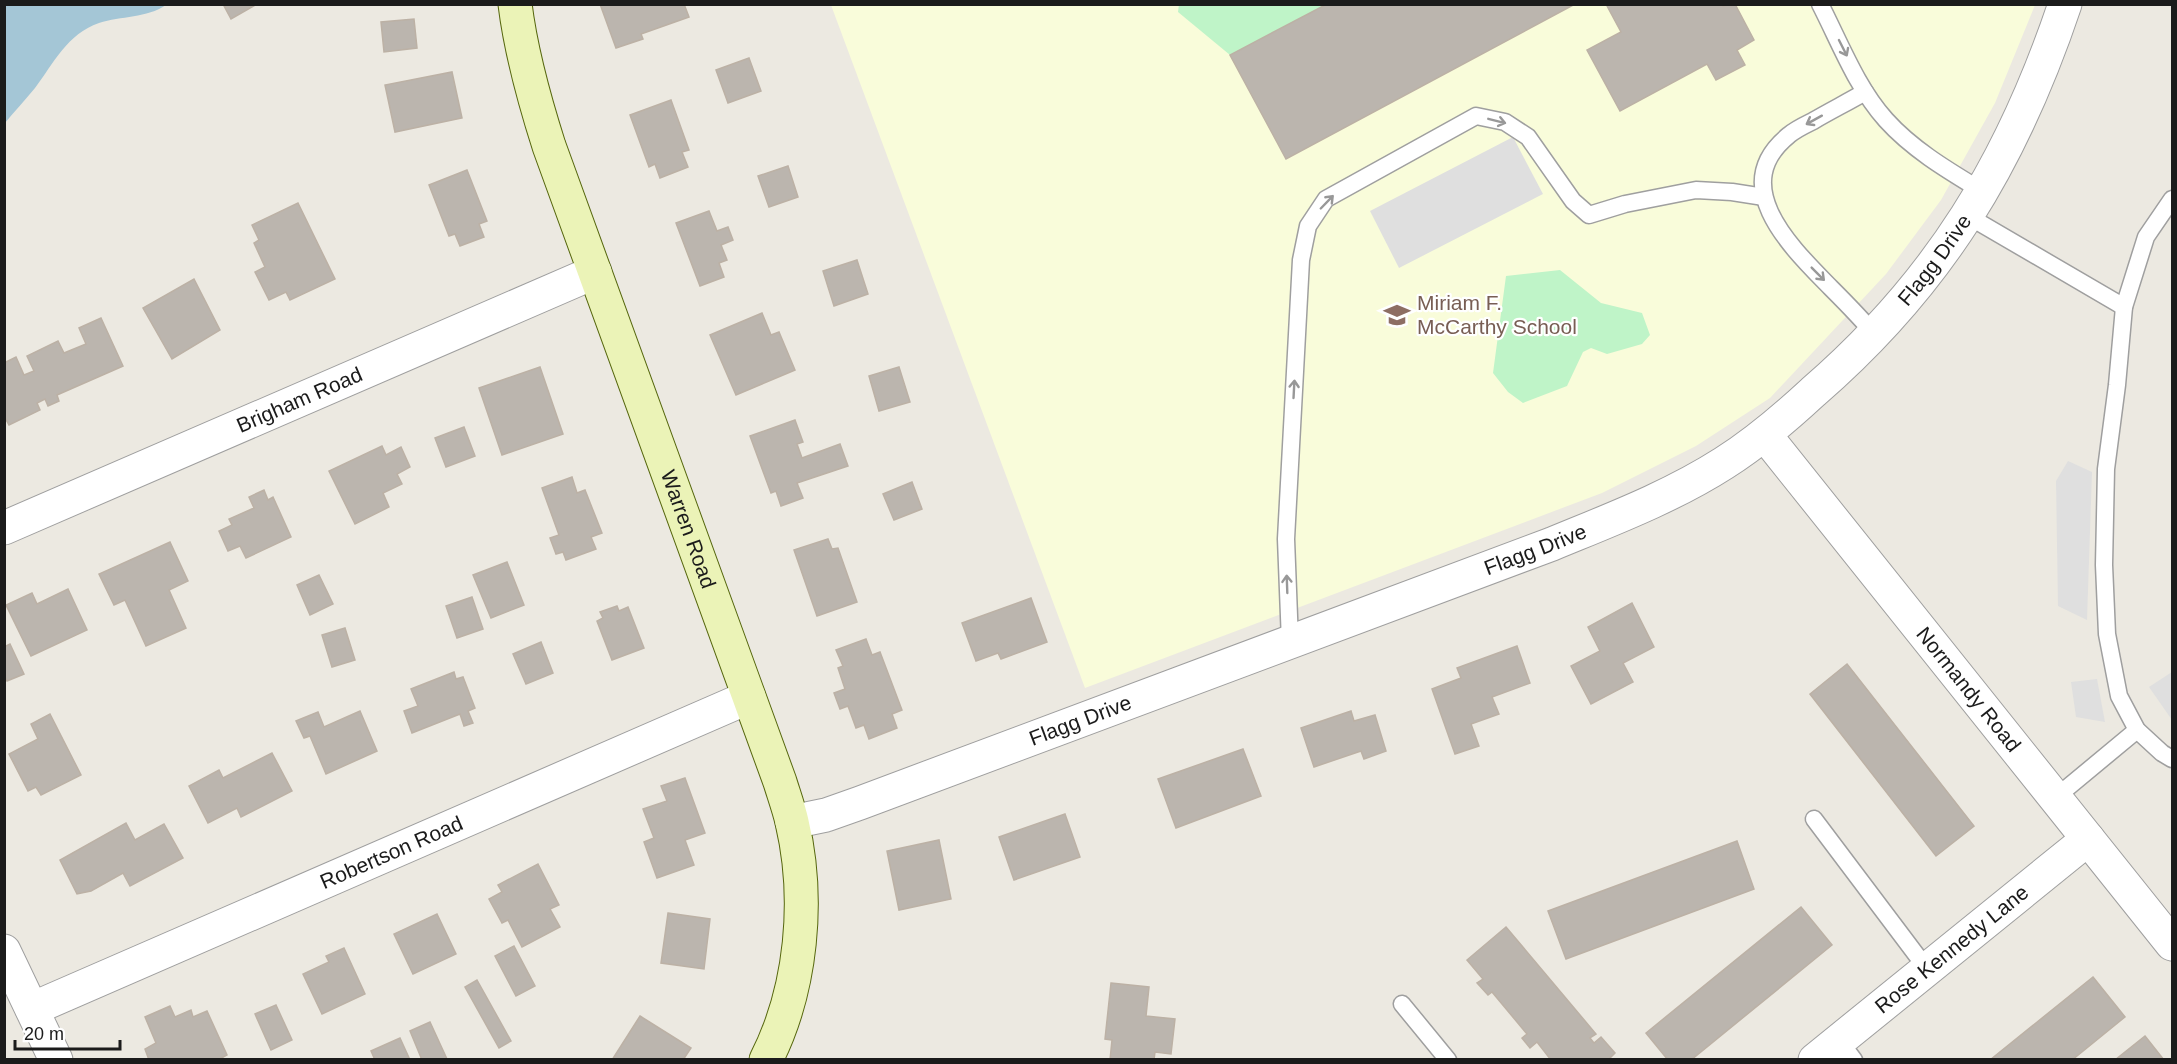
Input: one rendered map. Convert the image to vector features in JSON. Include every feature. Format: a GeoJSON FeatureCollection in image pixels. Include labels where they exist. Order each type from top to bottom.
{"type":"FeatureCollection","features":[{"type":"Feature","properties":{"kind":"street","name":"Warren Road"},"geometry":{"type":"LineString","coordinates":[[515,4],[519,37],[532,92],[780,782],[792,822],[799,861],[797,959],[789,1002],[766,1059]]}},
{"type":"Feature","properties":{"kind":"street","name":"Flagg Drive"},"geometry":{"type":"LineString","coordinates":[[792,822],[860,803],[1611,520],[1703,475],[1765,435],[1843,367],[1875,335],[1928,273],[1975,204],[2023,114],[2065,4]]}},
{"type":"Feature","properties":{"kind":"street","name":"Brigham Road"},"geometry":{"type":"LineString","coordinates":[[4,528],[595,272]]}},
{"type":"Feature","properties":{"kind":"street","name":"Normandy Road"},"geometry":{"type":"LineString","coordinates":[[1765,435],[2172,944]]}},
{"type":"Feature","properties":{"kind":"street","name":"Robertson Road"},"geometry":{"type":"LineString","coordinates":[[32,1009],[749,697]]}},
{"type":"Feature","properties":{"kind":"street","name":"Rose Kennedy Lane"},"geometry":{"type":"LineString","coordinates":[[1836,1053],[1927,969],[2088,839]]}},
{"type":"Feature","properties":{"kind":"street"},"geometry":{"type":"LineString","coordinates":[[4,951],[56,1059]]}},
{"type":"Feature","properties":{"kind":"lane"},"geometry":{"type":"LineString","coordinates":[[1820,4],[1865,92],[1885,119],[1906,140],[1975,204],[2124,307]]}},
{"type":"Feature","properties":{"kind":"lane"},"geometry":{"type":"LineString","coordinates":[[1865,92],[1790,134],[1767,162],[1762,180],[1764,197],[1771,216],[1800,257],[1875,335]]}},
{"type":"Feature","properties":{"kind":"lane"},"geometry":{"type":"LineString","coordinates":[[1290,642],[1286,539],[1301,261],[1308,226],[1326,199],[1476,116],[1505,122],[1528,137],[1573,201],[1589,215],[1625,204],[1696,190],[1764,197]]}},
{"type":"Feature","properties":{"kind":"lane"},"geometry":{"type":"LineString","coordinates":[[2172,199],[2146,237],[2124,307],[2106,469],[2104,565],[2107,634],[2119,696],[2137,730],[2172,759]]}},
{"type":"Feature","properties":{"kind":"lane"},"geometry":{"type":"LineString","coordinates":[[2055,798],[2137,730]]}},
{"type":"Feature","properties":{"kind":"lane"},"geometry":{"type":"LineString","coordinates":[[1814,819],[1927,969]]}},
{"type":"Feature","properties":{"kind":"lane"},"geometry":{"type":"LineString","coordinates":[[1402,1004],[1448,1059]]}},
{"type":"Feature","properties":{"kind":"shaded area","name":"Miriam F. McCarthy School"},"geometry":{"type":"Polygon","coordinates":[[[831,5],[2035,5],[1995,103],[1941,200],[1886,274],[1770,398],[1696,446],[1602,493],[1085,688],[831,5]]]}},
{"type":"Feature","properties":{"kind":"shaded area"},"geometry":{"type":"Polygon","coordinates":[[[1513,137],[1543,194],[1399,268],[1370,211],[1513,137]]]}},
{"type":"Feature","properties":{"kind":"shaded area"},"geometry":{"type":"Polygon","coordinates":[[[2068,461],[2092,472],[2087,620],[2058,606],[2056,481],[2068,461]]]}},
{"type":"Feature","properties":{"kind":"shaded area"},"geometry":{"type":"Polygon","coordinates":[[[2172,672],[2172,720],[2149,687],[2172,672]]]}},
{"type":"Feature","properties":{"kind":"shaded area"},"geometry":{"type":"Polygon","coordinates":[[[2097,679],[2105,722],[2076,717],[2071,682],[2097,679]]]}},
{"type":"Feature","properties":{"kind":"green space"},"geometry":{"type":"Polygon","coordinates":[[[1179,4],[1327,5],[1230,55],[1178,12],[1179,4]]]}},
{"type":"Feature","properties":{"kind":"green space"},"geometry":{"type":"Polygon","coordinates":[[[1560,270],[1601,303],[1642,313],[1650,335],[1642,344],[1607,354],[1591,348],[1583,352],[1567,386],[1523,403],[1508,392],[1493,373],[1506,276],[1560,270]]]}},
{"type":"Feature","properties":{"kind":"water"},"geometry":{"type":"Polygon","coordinates":[[[5,4],[166,5],[142,15],[99,23],[78,34],[62,50],[35,88],[5,123],[5,4]]]}},
{"type":"Feature","properties":{"kind":"building"},"geometry":{"type":"Polygon","coordinates":[[[223,4],[257,4],[231,19],[223,4]]]}},
{"type":"Feature","properties":{"kind":"building"},"geometry":{"type":"Polygon","coordinates":[[[600,4],[684,4],[689,17],[641,34],[643,39],[616,48],[600,4]]]}},
{"type":"Feature","properties":{"kind":"building"},"geometry":{"type":"Polygon","coordinates":[[[1327,4],[1575,4],[1286,159],[1230,55],[1327,4]]]}},
{"type":"Feature","properties":{"kind":"building"},"geometry":{"type":"Polygon","coordinates":[[[1606,4],[1722,4],[1723,6],[1735,4],[1754,40],[1737,50],[1745,65],[1716,80],[1707,64],[1620,111],[1587,50],[1621,32],[1606,4]]]}},
{"type":"Feature","properties":{"kind":"building"},"geometry":{"type":"Polygon","coordinates":[[[414,19],[417,48],[384,52],[381,22],[414,19]]]}},
{"type":"Feature","properties":{"kind":"building"},"geometry":{"type":"Polygon","coordinates":[[[749,58],[761,91],[728,103],[716,70],[749,58]]]}},
{"type":"Feature","properties":{"kind":"building"},"geometry":{"type":"Polygon","coordinates":[[[452,72],[462,118],[395,132],[385,85],[452,72]]]}},
{"type":"Feature","properties":{"kind":"building"},"geometry":{"type":"Polygon","coordinates":[[[671,100],[689,150],[682,152],[688,167],[660,178],[655,164],[649,167],[630,115],[671,100]]]}},
{"type":"Feature","properties":{"kind":"building"},"geometry":{"type":"Polygon","coordinates":[[[788,166],[798,197],[769,207],[758,176],[788,166]]]}},
{"type":"Feature","properties":{"kind":"building"},"geometry":{"type":"Polygon","coordinates":[[[467,170],[487,221],[479,224],[484,237],[460,246],[455,234],[449,236],[429,185],[467,170]]]}},
{"type":"Feature","properties":{"kind":"building"},"geometry":{"type":"Polygon","coordinates":[[[298,203],[335,279],[290,300],[286,292],[269,300],[255,272],[265,267],[254,243],[259,240],[252,225],[298,203]]]}},
{"type":"Feature","properties":{"kind":"building"},"geometry":{"type":"Polygon","coordinates":[[[709,211],[717,231],[728,227],[733,240],[721,245],[727,260],[719,263],[724,277],[700,286],[676,223],[709,211]]]}},
{"type":"Feature","properties":{"kind":"building"},"geometry":{"type":"Polygon","coordinates":[[[857,260],[868,294],[834,306],[823,271],[857,260]]]}},
{"type":"Feature","properties":{"kind":"building"},"geometry":{"type":"Polygon","coordinates":[[[194,279],[220,330],[172,359],[143,308],[194,279]]]}},
{"type":"Feature","properties":{"kind":"building"},"geometry":{"type":"Polygon","coordinates":[[[762,313],[771,335],[779,332],[795,370],[736,395],[710,335],[762,313]]]}},
{"type":"Feature","properties":{"kind":"building"},"geometry":{"type":"Polygon","coordinates":[[[101,318],[123,366],[57,395],[59,401],[48,406],[45,399],[37,403],[40,410],[9,425],[4,416],[4,363],[16,357],[24,375],[34,371],[27,356],[58,341],[64,353],[86,344],[79,328],[101,318]]]}},
{"type":"Feature","properties":{"kind":"building"},"geometry":{"type":"Polygon","coordinates":[[[540,367],[563,434],[502,455],[479,388],[540,367]]]}},
{"type":"Feature","properties":{"kind":"building"},"geometry":{"type":"Polygon","coordinates":[[[899,367],[910,402],[879,411],[869,376],[899,367]]]}},
{"type":"Feature","properties":{"kind":"building"},"geometry":{"type":"Polygon","coordinates":[[[795,420],[803,442],[797,444],[802,458],[840,444],[848,466],[797,483],[803,498],[781,506],[776,491],[771,493],[750,436],[795,420]]]}},
{"type":"Feature","properties":{"kind":"building"},"geometry":{"type":"Polygon","coordinates":[[[464,427],[475,456],[446,467],[435,438],[464,427]]]}},
{"type":"Feature","properties":{"kind":"building"},"geometry":{"type":"Polygon","coordinates":[[[382,446],[386,455],[401,447],[410,467],[397,474],[402,484],[383,493],[389,507],[355,524],[329,471],[382,446]]]}},
{"type":"Feature","properties":{"kind":"building"},"geometry":{"type":"Polygon","coordinates":[[[572,477],[577,493],[585,490],[602,533],[591,537],[596,549],[566,560],[563,552],[556,554],[550,538],[559,535],[542,488],[572,477]]]}},
{"type":"Feature","properties":{"kind":"building"},"geometry":{"type":"Polygon","coordinates":[[[912,482],[922,509],[894,520],[883,494],[912,482]]]}},
{"type":"Feature","properties":{"kind":"building"},"geometry":{"type":"Polygon","coordinates":[[[264,490],[268,500],[273,497],[291,537],[246,558],[240,546],[228,551],[219,531],[232,525],[229,519],[254,508],[249,497],[264,490]]]}},
{"type":"Feature","properties":{"kind":"building"},"geometry":{"type":"Polygon","coordinates":[[[828,539],[832,549],[838,548],[857,602],[817,616],[794,550],[828,539]]]}},
{"type":"Feature","properties":{"kind":"building"},"geometry":{"type":"Polygon","coordinates":[[[170,542],[188,581],[169,590],[186,628],[146,646],[125,600],[114,605],[99,574],[170,542]]]}},
{"type":"Feature","properties":{"kind":"building"},"geometry":{"type":"Polygon","coordinates":[[[507,562],[524,605],[491,618],[473,575],[507,562]]]}},
{"type":"Feature","properties":{"kind":"building"},"geometry":{"type":"Polygon","coordinates":[[[319,575],[333,604],[310,615],[297,585],[319,575]]]}},
{"type":"Feature","properties":{"kind":"building"},"geometry":{"type":"Polygon","coordinates":[[[68,589],[87,630],[31,656],[6,605],[32,593],[37,604],[68,589]]]}},
{"type":"Feature","properties":{"kind":"building"},"geometry":{"type":"Polygon","coordinates":[[[472,597],[483,629],[457,638],[446,606],[472,597]]]}},
{"type":"Feature","properties":{"kind":"building"},"geometry":{"type":"Polygon","coordinates":[[[1031,598],[1047,642],[1001,659],[998,653],[976,661],[962,623],[1031,598]]]}},
{"type":"Feature","properties":{"kind":"building"},"geometry":{"type":"Polygon","coordinates":[[[1632,603],[1654,647],[1623,663],[1633,682],[1591,704],[1571,666],[1600,651],[1588,627],[1632,603]]]}},
{"type":"Feature","properties":{"kind":"building"},"geometry":{"type":"Polygon","coordinates":[[[617,606],[619,611],[628,607],[644,648],[612,660],[597,621],[603,618],[600,612],[617,606]]]}},
{"type":"Feature","properties":{"kind":"building"},"geometry":{"type":"Polygon","coordinates":[[[345,628],[355,660],[332,667],[322,635],[345,628]]]}},
{"type":"Feature","properties":{"kind":"building"},"geometry":{"type":"Polygon","coordinates":[[[866,639],[872,655],[880,652],[902,710],[892,714],[897,728],[869,739],[864,725],[856,728],[848,706],[840,709],[834,693],[845,689],[838,668],[843,666],[836,650],[866,639]]]}},
{"type":"Feature","properties":{"kind":"building"},"geometry":{"type":"Polygon","coordinates":[[[541,642],[553,673],[526,684],[513,654],[541,642]]]}},
{"type":"Feature","properties":{"kind":"building"},"geometry":{"type":"Polygon","coordinates":[[[10,644],[24,674],[7,681],[4,676],[4,647],[10,644]]]}},
{"type":"Feature","properties":{"kind":"building"},"geometry":{"type":"Polygon","coordinates":[[[1517,646],[1530,683],[1492,697],[1499,714],[1471,724],[1479,746],[1455,754],[1432,689],[1461,678],[1457,668],[1517,646]]]}},
{"type":"Feature","properties":{"kind":"building"},"geometry":{"type":"Polygon","coordinates":[[[1847,664],[1974,826],[1936,856],[1810,694],[1847,664]]]}},
{"type":"Feature","properties":{"kind":"building"},"geometry":{"type":"Polygon","coordinates":[[[454,672],[456,679],[463,677],[475,708],[468,711],[473,723],[464,726],[460,714],[412,733],[404,711],[418,706],[411,689],[454,672]]]}},
{"type":"Feature","properties":{"kind":"building"},"geometry":{"type":"Polygon","coordinates":[[[360,711],[377,751],[326,774],[310,736],[304,738],[296,721],[318,712],[324,727],[360,711]]]}},
{"type":"Feature","properties":{"kind":"building"},"geometry":{"type":"Polygon","coordinates":[[[1351,711],[1354,721],[1375,715],[1386,751],[1364,759],[1361,751],[1314,767],[1301,728],[1351,711]]]}},
{"type":"Feature","properties":{"kind":"building"},"geometry":{"type":"Polygon","coordinates":[[[50,714],[81,775],[41,795],[36,787],[28,791],[9,754],[38,739],[31,724],[50,714]]]}},
{"type":"Feature","properties":{"kind":"building"},"geometry":{"type":"Polygon","coordinates":[[[1243,749],[1261,796],[1176,828],[1158,779],[1243,749]]]}},
{"type":"Feature","properties":{"kind":"building"},"geometry":{"type":"Polygon","coordinates":[[[272,753],[292,791],[241,817],[237,808],[208,823],[189,786],[219,770],[223,778],[272,753]]]}},
{"type":"Feature","properties":{"kind":"building"},"geometry":{"type":"Polygon","coordinates":[[[685,778],[705,833],[685,840],[694,865],[657,878],[644,842],[654,838],[643,809],[667,801],[661,786],[685,778]]]}},
{"type":"Feature","properties":{"kind":"building"},"geometry":{"type":"Polygon","coordinates":[[[1065,814],[1080,857],[1014,880],[999,837],[1065,814]]]}},
{"type":"Feature","properties":{"kind":"building"},"geometry":{"type":"Polygon","coordinates":[[[126,823],[135,840],[164,824],[183,858],[130,886],[123,873],[91,891],[77,894],[60,860],[126,823]]]}},
{"type":"Feature","properties":{"kind":"building"},"geometry":{"type":"Polygon","coordinates":[[[939,840],[951,899],[899,910],[887,851],[939,840]]]}},
{"type":"Feature","properties":{"kind":"building"},"geometry":{"type":"Polygon","coordinates":[[[1737,841],[1754,889],[1566,959],[1548,911],[1737,841]]]}},
{"type":"Feature","properties":{"kind":"building"},"geometry":{"type":"Polygon","coordinates":[[[538,864],[559,905],[550,909],[560,927],[522,947],[508,920],[502,923],[489,899],[502,892],[498,885],[538,864]]]}},
{"type":"Feature","properties":{"kind":"building"},"geometry":{"type":"Polygon","coordinates":[[[1801,907],[1832,945],[1691,1060],[1668,1060],[1646,1033],[1801,907]]]}},
{"type":"Feature","properties":{"kind":"building"},"geometry":{"type":"Polygon","coordinates":[[[668,913],[710,919],[704,969],[661,963],[668,913]]]}},
{"type":"Feature","properties":{"kind":"building"},"geometry":{"type":"Polygon","coordinates":[[[437,914],[456,954],[413,974],[394,934],[437,914]]]}},
{"type":"Feature","properties":{"kind":"building"},"geometry":{"type":"Polygon","coordinates":[[[1506,927],[1596,1034],[1590,1038],[1594,1043],[1601,1037],[1615,1053],[1608,1060],[1551,1060],[1537,1042],[1530,1048],[1522,1038],[1527,1034],[1492,992],[1488,995],[1477,983],[1483,979],[1467,960],[1506,927]]]}},
{"type":"Feature","properties":{"kind":"building"},"geometry":{"type":"Polygon","coordinates":[[[514,946],[535,986],[516,996],[495,956],[514,946]]]}},
{"type":"Feature","properties":{"kind":"building"},"geometry":{"type":"Polygon","coordinates":[[[344,948],[365,994],[322,1014],[303,974],[329,962],[326,956],[344,948]]]}},
{"type":"Feature","properties":{"kind":"building"},"geometry":{"type":"Polygon","coordinates":[[[2093,977],[2125,1017],[2072,1060],[1990,1060],[2093,977]]]}},
{"type":"Feature","properties":{"kind":"building"},"geometry":{"type":"Polygon","coordinates":[[[477,980],[511,1041],[499,1048],[465,987],[477,980]]]}},
{"type":"Feature","properties":{"kind":"building"},"geometry":{"type":"Polygon","coordinates":[[[1111,983],[1149,987],[1146,1016],[1175,1019],[1171,1054],[1155,1052],[1154,1060],[1110,1060],[1112,1040],[1105,1039],[1111,983]]]}},
{"type":"Feature","properties":{"kind":"building"},"geometry":{"type":"Polygon","coordinates":[[[276,1005],[292,1040],[271,1050],[255,1014],[276,1005]]]}},
{"type":"Feature","properties":{"kind":"building"},"geometry":{"type":"Polygon","coordinates":[[[170,1006],[175,1017],[191,1010],[193,1017],[207,1011],[227,1055],[218,1060],[149,1060],[145,1049],[156,1043],[145,1017],[170,1006]]]}},
{"type":"Feature","properties":{"kind":"building"},"geometry":{"type":"Polygon","coordinates":[[[640,1016],[691,1048],[683,1060],[612,1060],[640,1016]]]}},
{"type":"Feature","properties":{"kind":"building"},"geometry":{"type":"Polygon","coordinates":[[[430,1022],[446,1060],[422,1060],[410,1031],[430,1022]]]}},
{"type":"Feature","properties":{"kind":"building"},"geometry":{"type":"Polygon","coordinates":[[[2145,1036],[2164,1060],[2115,1060],[2145,1036]]]}},
{"type":"Feature","properties":{"kind":"building"},"geometry":{"type":"Polygon","coordinates":[[[400,1038],[410,1060],[375,1060],[371,1051],[400,1038]]]}},
{"type":"Feature","properties":{"kind":"place","name":"Miriam F. McCarthy School"},"geometry":{"type":"Point","coordinates":[1397,315]}}]}
